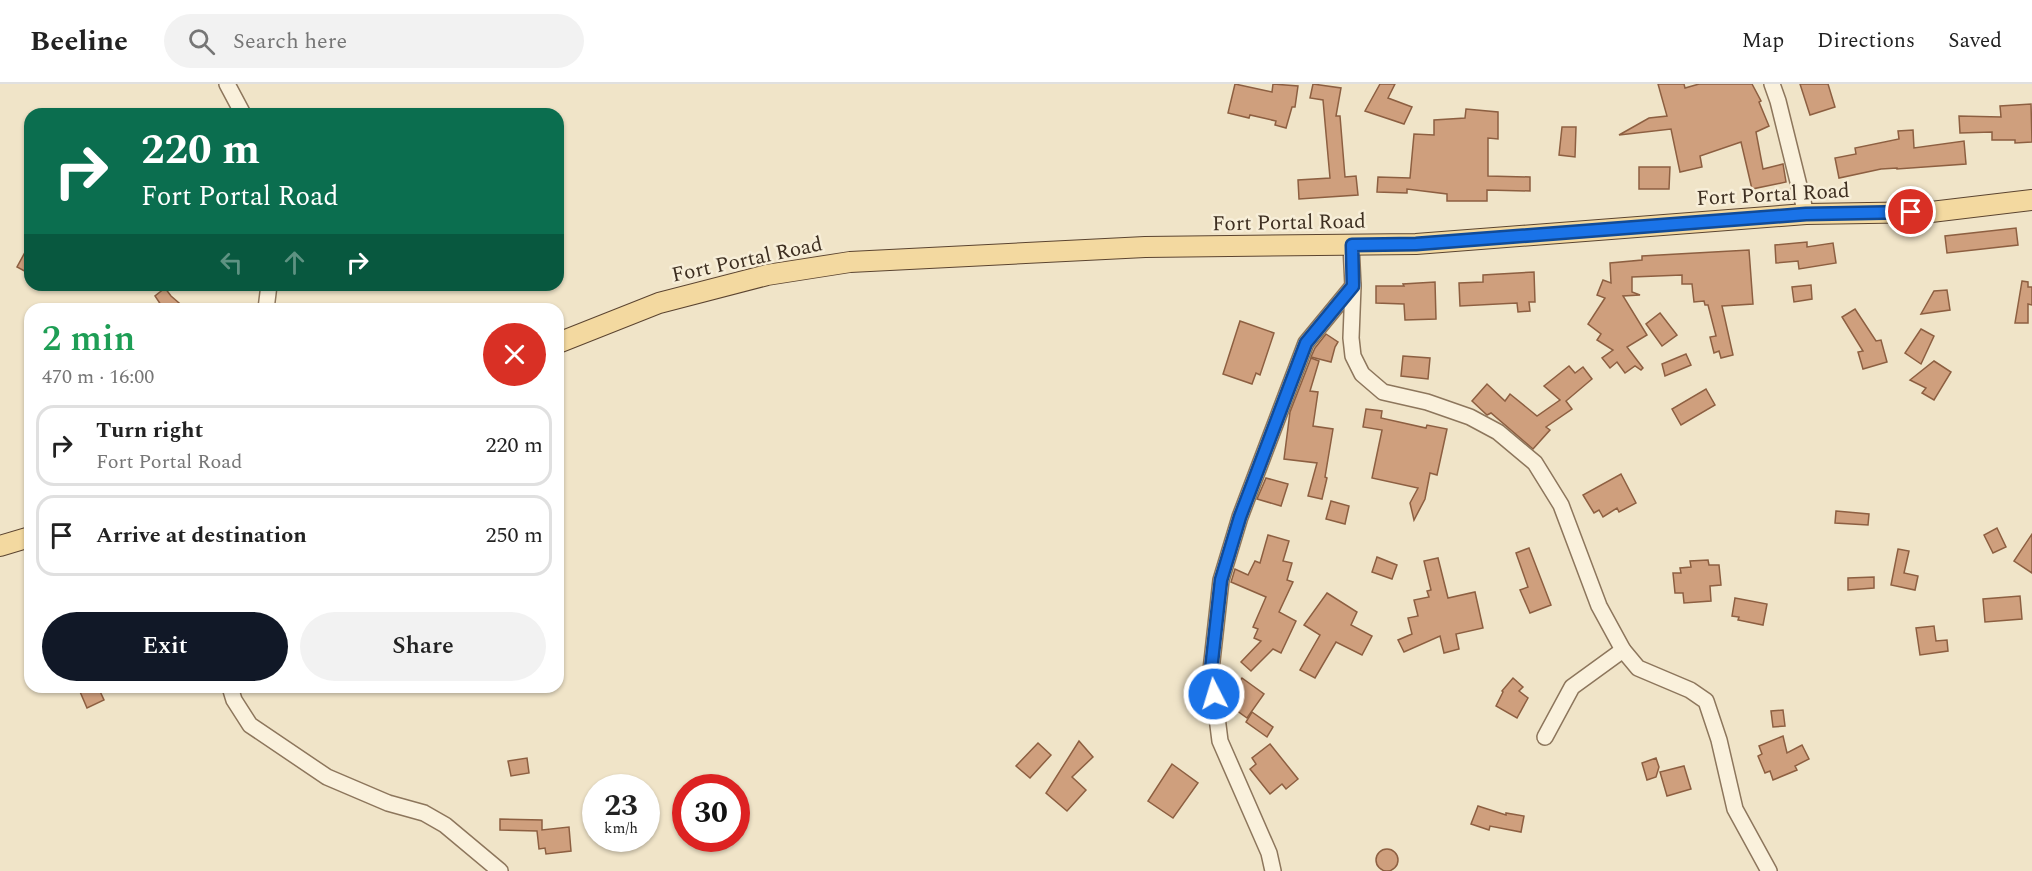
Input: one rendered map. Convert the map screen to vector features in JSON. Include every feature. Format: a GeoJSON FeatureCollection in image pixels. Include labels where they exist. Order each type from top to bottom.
{"type":"FeatureCollection","features":[{"type":"Feature","properties":{"kind":"main road","name":"Fort Portal Road"},"geometry":{"type":"LineString","coordinates":[[564,341],[659,303],[767,274],[850,262],[1145,247],[1416,244],[1806,214],[1931,212],[2032,200]]}},
{"type":"Feature","properties":{"kind":"main road"},"geometry":{"type":"LineString","coordinates":[[0,546],[24,539]]}},
{"type":"Feature","properties":{"kind":"street"},"geometry":{"type":"LineString","coordinates":[[227,84],[240,108]]}},
{"type":"Feature","properties":{"kind":"street"},"geometry":{"type":"LineString","coordinates":[[1772,84],[1806,214]]}},
{"type":"Feature","properties":{"kind":"street"},"geometry":{"type":"LineString","coordinates":[[1352,245],[1353,356],[1362,375],[1383,392],[1427,402],[1470,417],[1498,432],[1535,463],[1561,505],[1599,606],[1623,650],[1638,668],[1690,690],[1706,701],[1719,740],[1735,810],[1769,871]]}},
{"type":"Feature","properties":{"kind":"street"},"geometry":{"type":"LineString","coordinates":[[1273,871],[1269,853],[1220,741],[1211,670],[1221,580],[1240,517],[1306,343],[1353,286]]}},
{"type":"Feature","properties":{"kind":"street"},"geometry":{"type":"LineString","coordinates":[[1545,737],[1572,687],[1623,650]]}},
{"type":"Feature","properties":{"kind":"street"},"geometry":{"type":"LineString","coordinates":[[232,693],[250,725],[327,777],[388,803],[424,813],[445,825],[500,871]]}},
{"type":"Feature","properties":{"kind":"building"},"geometry":{"type":"Polygon","coordinates":[[[1235,84],[1272,92],[1273,84],[1298,86],[1295,107],[1292,107],[1286,128],[1275,125],[1276,121],[1228,113],[1235,84]]]}},
{"type":"Feature","properties":{"kind":"building"},"geometry":{"type":"Polygon","coordinates":[[[1313,84],[1341,88],[1336,116],[1340,116],[1345,177],[1356,176],[1358,195],[1299,199],[1298,180],[1330,178],[1323,100],[1310,98],[1313,84]]]}},
{"type":"Feature","properties":{"kind":"building"},"geometry":{"type":"Polygon","coordinates":[[[1380,84],[1395,84],[1388,98],[1412,107],[1404,124],[1365,111],[1380,84]]]}},
{"type":"Feature","properties":{"kind":"building"},"geometry":{"type":"Polygon","coordinates":[[[1658,84],[1684,84],[1685,88],[1699,84],[1752,84],[1761,101],[1759,102],[1769,126],[1756,132],[1763,169],[1783,164],[1786,182],[1752,189],[1741,142],[1700,156],[1702,167],[1680,172],[1671,129],[1619,135],[1649,118],[1667,116],[1658,84]]]}},
{"type":"Feature","properties":{"kind":"building"},"geometry":{"type":"Polygon","coordinates":[[[1800,84],[1828,84],[1835,107],[1810,115],[1800,84]]]}},
{"type":"Feature","properties":{"kind":"building"},"geometry":{"type":"Polygon","coordinates":[[[2031,104],[2032,142],[2015,143],[2015,140],[1992,140],[1992,132],[1960,133],[1959,116],[2001,117],[2000,106],[2031,104]]]}},
{"type":"Feature","properties":{"kind":"building"},"geometry":{"type":"Polygon","coordinates":[[[1466,109],[1498,112],[1498,139],[1488,138],[1488,176],[1530,177],[1530,191],[1487,190],[1487,201],[1447,201],[1447,194],[1407,189],[1407,193],[1377,192],[1378,177],[1410,178],[1414,134],[1434,135],[1434,120],[1465,118],[1466,109]]]}},
{"type":"Feature","properties":{"kind":"building"},"geometry":{"type":"Polygon","coordinates":[[[1562,127],[1576,127],[1575,157],[1559,155],[1562,127]]]}},
{"type":"Feature","properties":{"kind":"building"},"geometry":{"type":"Polygon","coordinates":[[[1913,130],[1914,148],[1964,141],[1966,164],[1881,169],[1839,178],[1835,158],[1856,154],[1855,148],[1899,139],[1898,131],[1913,130]]]}},
{"type":"Feature","properties":{"kind":"building"},"geometry":{"type":"Polygon","coordinates":[[[1639,167],[1670,167],[1669,189],[1639,189],[1639,167]]]}},
{"type":"Feature","properties":{"kind":"building"},"geometry":{"type":"Polygon","coordinates":[[[2016,228],[2018,245],[1947,253],[1945,236],[2016,228]]]}},
{"type":"Feature","properties":{"kind":"building"},"geometry":{"type":"Polygon","coordinates":[[[1807,242],[1807,247],[1833,243],[1836,263],[1799,269],[1798,261],[1776,263],[1775,245],[1807,242]]]}},
{"type":"Feature","properties":{"kind":"building"},"geometry":{"type":"Polygon","coordinates":[[[1749,250],[1753,304],[1722,306],[1733,355],[1721,358],[1719,351],[1714,353],[1710,337],[1716,336],[1708,305],[1705,305],[1704,301],[1694,302],[1692,284],[1682,284],[1682,275],[1632,277],[1632,292],[1640,295],[1623,296],[1647,335],[1627,347],[1643,368],[1641,370],[1635,366],[1625,373],[1617,362],[1610,368],[1602,358],[1613,350],[1597,340],[1601,334],[1588,324],[1605,298],[1597,295],[1603,280],[1611,283],[1610,263],[1642,260],[1642,256],[1749,250]]]}},
{"type":"Feature","properties":{"kind":"building"},"geometry":{"type":"Polygon","coordinates":[[[24,254],[24,271],[17,267],[24,254]]]}},
{"type":"Feature","properties":{"kind":"building"},"geometry":{"type":"Polygon","coordinates":[[[1534,272],[1535,302],[1529,302],[1530,311],[1518,312],[1517,303],[1460,306],[1459,283],[1483,282],[1483,275],[1534,272]]]}},
{"type":"Feature","properties":{"kind":"building"},"geometry":{"type":"Polygon","coordinates":[[[2022,281],[2028,282],[2028,287],[2032,287],[2032,305],[2028,304],[2028,323],[2015,323],[2022,281]]]}},
{"type":"Feature","properties":{"kind":"building"},"geometry":{"type":"Polygon","coordinates":[[[1435,282],[1436,319],[1405,320],[1404,304],[1376,303],[1376,286],[1404,286],[1403,284],[1435,282]]]}},
{"type":"Feature","properties":{"kind":"building"},"geometry":{"type":"Polygon","coordinates":[[[1811,285],[1812,299],[1794,302],[1792,287],[1811,285]]]}},
{"type":"Feature","properties":{"kind":"building"},"geometry":{"type":"Polygon","coordinates":[[[1947,290],[1950,310],[1921,314],[1934,291],[1947,290]]]}},
{"type":"Feature","properties":{"kind":"building"},"geometry":{"type":"Polygon","coordinates":[[[161,291],[167,291],[179,303],[160,303],[155,296],[161,291]]]}},
{"type":"Feature","properties":{"kind":"building"},"geometry":{"type":"Polygon","coordinates":[[[1855,309],[1876,341],[1881,340],[1887,362],[1863,369],[1858,352],[1863,351],[1842,317],[1855,309]]]}},
{"type":"Feature","properties":{"kind":"building"},"geometry":{"type":"Polygon","coordinates":[[[1660,313],[1677,335],[1662,346],[1646,324],[1660,313]]]}},
{"type":"Feature","properties":{"kind":"building"},"geometry":{"type":"Polygon","coordinates":[[[1240,321],[1274,333],[1260,375],[1256,373],[1252,384],[1223,374],[1240,321]]]}},
{"type":"Feature","properties":{"kind":"building"},"geometry":{"type":"Polygon","coordinates":[[[1921,329],[1934,336],[1921,364],[1905,353],[1921,329]]]}},
{"type":"Feature","properties":{"kind":"building"},"geometry":{"type":"Polygon","coordinates":[[[1326,334],[1338,342],[1331,362],[1311,357],[1326,334]]]}},
{"type":"Feature","properties":{"kind":"building"},"geometry":{"type":"Polygon","coordinates":[[[1686,354],[1691,365],[1665,376],[1662,364],[1686,354]]]}},
{"type":"Feature","properties":{"kind":"building"},"geometry":{"type":"Polygon","coordinates":[[[1403,356],[1430,358],[1428,379],[1401,376],[1403,356]]]}},
{"type":"Feature","properties":{"kind":"building"},"geometry":{"type":"Polygon","coordinates":[[[1311,358],[1319,361],[1310,391],[1318,392],[1313,426],[1333,429],[1322,499],[1308,496],[1317,463],[1284,459],[1290,412],[1311,358]]]}},
{"type":"Feature","properties":{"kind":"building"},"geometry":{"type":"Polygon","coordinates":[[[1934,361],[1951,372],[1934,400],[1922,393],[1926,388],[1910,380],[1934,361]]]}},
{"type":"Feature","properties":{"kind":"building"},"geometry":{"type":"Polygon","coordinates":[[[1569,366],[1575,373],[1583,367],[1592,379],[1566,401],[1572,409],[1546,427],[1550,430],[1533,449],[1491,413],[1487,415],[1472,401],[1487,384],[1505,401],[1510,394],[1537,416],[1560,400],[1544,386],[1569,366]]]}},
{"type":"Feature","properties":{"kind":"building"},"geometry":{"type":"Polygon","coordinates":[[[1706,389],[1715,405],[1681,425],[1672,409],[1706,389]]]}},
{"type":"Feature","properties":{"kind":"building"},"geometry":{"type":"Polygon","coordinates":[[[1366,409],[1382,411],[1381,418],[1426,428],[1427,425],[1447,429],[1437,475],[1430,473],[1425,499],[1414,520],[1410,503],[1418,488],[1372,478],[1382,430],[1363,427],[1366,409]]]}},
{"type":"Feature","properties":{"kind":"building"},"geometry":{"type":"Polygon","coordinates":[[[1621,474],[1636,503],[1619,512],[1617,508],[1603,517],[1599,510],[1594,513],[1583,495],[1621,474]]]}},
{"type":"Feature","properties":{"kind":"building"},"geometry":{"type":"Polygon","coordinates":[[[1266,478],[1288,484],[1281,506],[1257,499],[1266,478]]]}},
{"type":"Feature","properties":{"kind":"building"},"geometry":{"type":"Polygon","coordinates":[[[1331,501],[1349,506],[1345,524],[1326,519],[1331,501]]]}},
{"type":"Feature","properties":{"kind":"building"},"geometry":{"type":"Polygon","coordinates":[[[1836,511],[1869,514],[1868,525],[1835,523],[1836,511]]]}},
{"type":"Feature","properties":{"kind":"building"},"geometry":{"type":"Polygon","coordinates":[[[1997,528],[2006,547],[1993,553],[1984,535],[1997,528]]]}},
{"type":"Feature","properties":{"kind":"building"},"geometry":{"type":"Polygon","coordinates":[[[2032,534],[2032,573],[2014,561],[2032,534]]]}},
{"type":"Feature","properties":{"kind":"building"},"geometry":{"type":"Polygon","coordinates":[[[1268,535],[1289,541],[1283,561],[1292,563],[1287,580],[1293,582],[1279,612],[1296,621],[1281,653],[1273,649],[1251,671],[1241,662],[1261,641],[1254,638],[1258,629],[1253,627],[1266,597],[1231,582],[1235,569],[1248,575],[1255,561],[1260,563],[1268,535]]]}},
{"type":"Feature","properties":{"kind":"building"},"geometry":{"type":"Polygon","coordinates":[[[1529,548],[1551,605],[1530,613],[1520,590],[1528,587],[1516,553],[1529,548]]]}},
{"type":"Feature","properties":{"kind":"building"},"geometry":{"type":"Polygon","coordinates":[[[1898,549],[1909,551],[1904,573],[1918,576],[1915,590],[1891,585],[1898,549]]]}},
{"type":"Feature","properties":{"kind":"building"},"geometry":{"type":"Polygon","coordinates":[[[1377,557],[1397,565],[1392,579],[1372,572],[1377,557]]]}},
{"type":"Feature","properties":{"kind":"building"},"geometry":{"type":"Polygon","coordinates":[[[1438,558],[1448,598],[1475,592],[1483,628],[1456,634],[1459,649],[1444,653],[1440,636],[1404,652],[1398,640],[1412,634],[1408,618],[1418,616],[1414,600],[1429,597],[1427,591],[1431,590],[1424,561],[1438,558]]]}},
{"type":"Feature","properties":{"kind":"building"},"geometry":{"type":"Polygon","coordinates":[[[1708,560],[1709,565],[1719,565],[1721,585],[1710,586],[1711,601],[1684,603],[1683,593],[1675,593],[1673,573],[1681,573],[1680,568],[1691,567],[1690,561],[1708,560]]]}},
{"type":"Feature","properties":{"kind":"building"},"geometry":{"type":"Polygon","coordinates":[[[1874,577],[1874,588],[1848,590],[1848,578],[1874,577]]]}},
{"type":"Feature","properties":{"kind":"building"},"geometry":{"type":"Polygon","coordinates":[[[1327,593],[1357,612],[1351,625],[1372,636],[1362,655],[1336,642],[1315,678],[1300,670],[1320,635],[1304,625],[1327,593]]]}},
{"type":"Feature","properties":{"kind":"building"},"geometry":{"type":"Polygon","coordinates":[[[2020,596],[2022,619],[1985,622],[1983,599],[2020,596]]]}},
{"type":"Feature","properties":{"kind":"building"},"geometry":{"type":"Polygon","coordinates":[[[1735,598],[1767,604],[1763,625],[1738,620],[1739,617],[1732,616],[1735,598]]]}},
{"type":"Feature","properties":{"kind":"building"},"geometry":{"type":"Polygon","coordinates":[[[1934,626],[1936,641],[1947,640],[1948,651],[1920,655],[1916,628],[1934,626]]]}},
{"type":"Feature","properties":{"kind":"building"},"geometry":{"type":"Polygon","coordinates":[[[1242,678],[1264,694],[1247,718],[1229,705],[1234,698],[1230,695],[1242,678]]]}},
{"type":"Feature","properties":{"kind":"building"},"geometry":{"type":"Polygon","coordinates":[[[1513,678],[1523,687],[1519,691],[1528,698],[1517,718],[1496,706],[1502,691],[1513,678]]]}},
{"type":"Feature","properties":{"kind":"building"},"geometry":{"type":"Polygon","coordinates":[[[81,693],[101,693],[104,700],[87,708],[81,693]]]}},
{"type":"Feature","properties":{"kind":"building"},"geometry":{"type":"Polygon","coordinates":[[[1783,710],[1785,726],[1773,727],[1771,711],[1783,710]]]}},
{"type":"Feature","properties":{"kind":"building"},"geometry":{"type":"Polygon","coordinates":[[[1252,712],[1273,727],[1267,737],[1246,722],[1252,712]]]}},
{"type":"Feature","properties":{"kind":"building"},"geometry":{"type":"Polygon","coordinates":[[[1783,736],[1787,753],[1802,745],[1809,759],[1795,766],[1797,770],[1773,780],[1770,771],[1765,773],[1758,756],[1762,754],[1759,746],[1783,736]]]}},
{"type":"Feature","properties":{"kind":"building"},"geometry":{"type":"Polygon","coordinates":[[[1079,741],[1093,757],[1072,777],[1086,790],[1067,811],[1046,793],[1079,741]]]}},
{"type":"Feature","properties":{"kind":"building"},"geometry":{"type":"Polygon","coordinates":[[[1038,743],[1051,755],[1030,778],[1016,766],[1038,743]]]}},
{"type":"Feature","properties":{"kind":"building"},"geometry":{"type":"Polygon","coordinates":[[[1270,744],[1298,779],[1286,789],[1282,784],[1270,794],[1250,769],[1256,764],[1252,758],[1270,744]]]}},
{"type":"Feature","properties":{"kind":"building"},"geometry":{"type":"Polygon","coordinates":[[[527,758],[529,773],[511,776],[508,761],[527,758]]]}},
{"type":"Feature","properties":{"kind":"building"},"geometry":{"type":"Polygon","coordinates":[[[1656,758],[1659,767],[1656,777],[1647,780],[1642,763],[1656,758]]]}},
{"type":"Feature","properties":{"kind":"building"},"geometry":{"type":"Polygon","coordinates":[[[1172,764],[1198,783],[1173,818],[1148,801],[1172,764]]]}},
{"type":"Feature","properties":{"kind":"building"},"geometry":{"type":"Polygon","coordinates":[[[1684,766],[1691,789],[1667,796],[1660,772],[1684,766]]]}},
{"type":"Feature","properties":{"kind":"building"},"geometry":{"type":"Polygon","coordinates":[[[1478,806],[1506,815],[1506,813],[1524,816],[1521,832],[1490,826],[1489,830],[1471,824],[1478,806]]]}},
{"type":"Feature","properties":{"kind":"building"},"geometry":{"type":"Polygon","coordinates":[[[500,819],[542,820],[542,830],[569,827],[571,851],[546,854],[545,848],[539,849],[537,831],[500,830],[500,819]]]}},
{"type":"Feature","properties":{"kind":"building"},"geometry":{"type":"Polygon","coordinates":[[[1387,849],[1395,852],[1398,860],[1395,868],[1387,871],[1379,868],[1376,860],[1379,852],[1387,849]]]}},
{"type":"Feature","properties":{"kind":"route"},"geometry":{"type":"LineString","coordinates":[[1214,694],[1211,670],[1221,580],[1240,517],[1306,343],[1353,286],[1352,245],[1416,244],[1806,214],[1911,212]]}}]}
